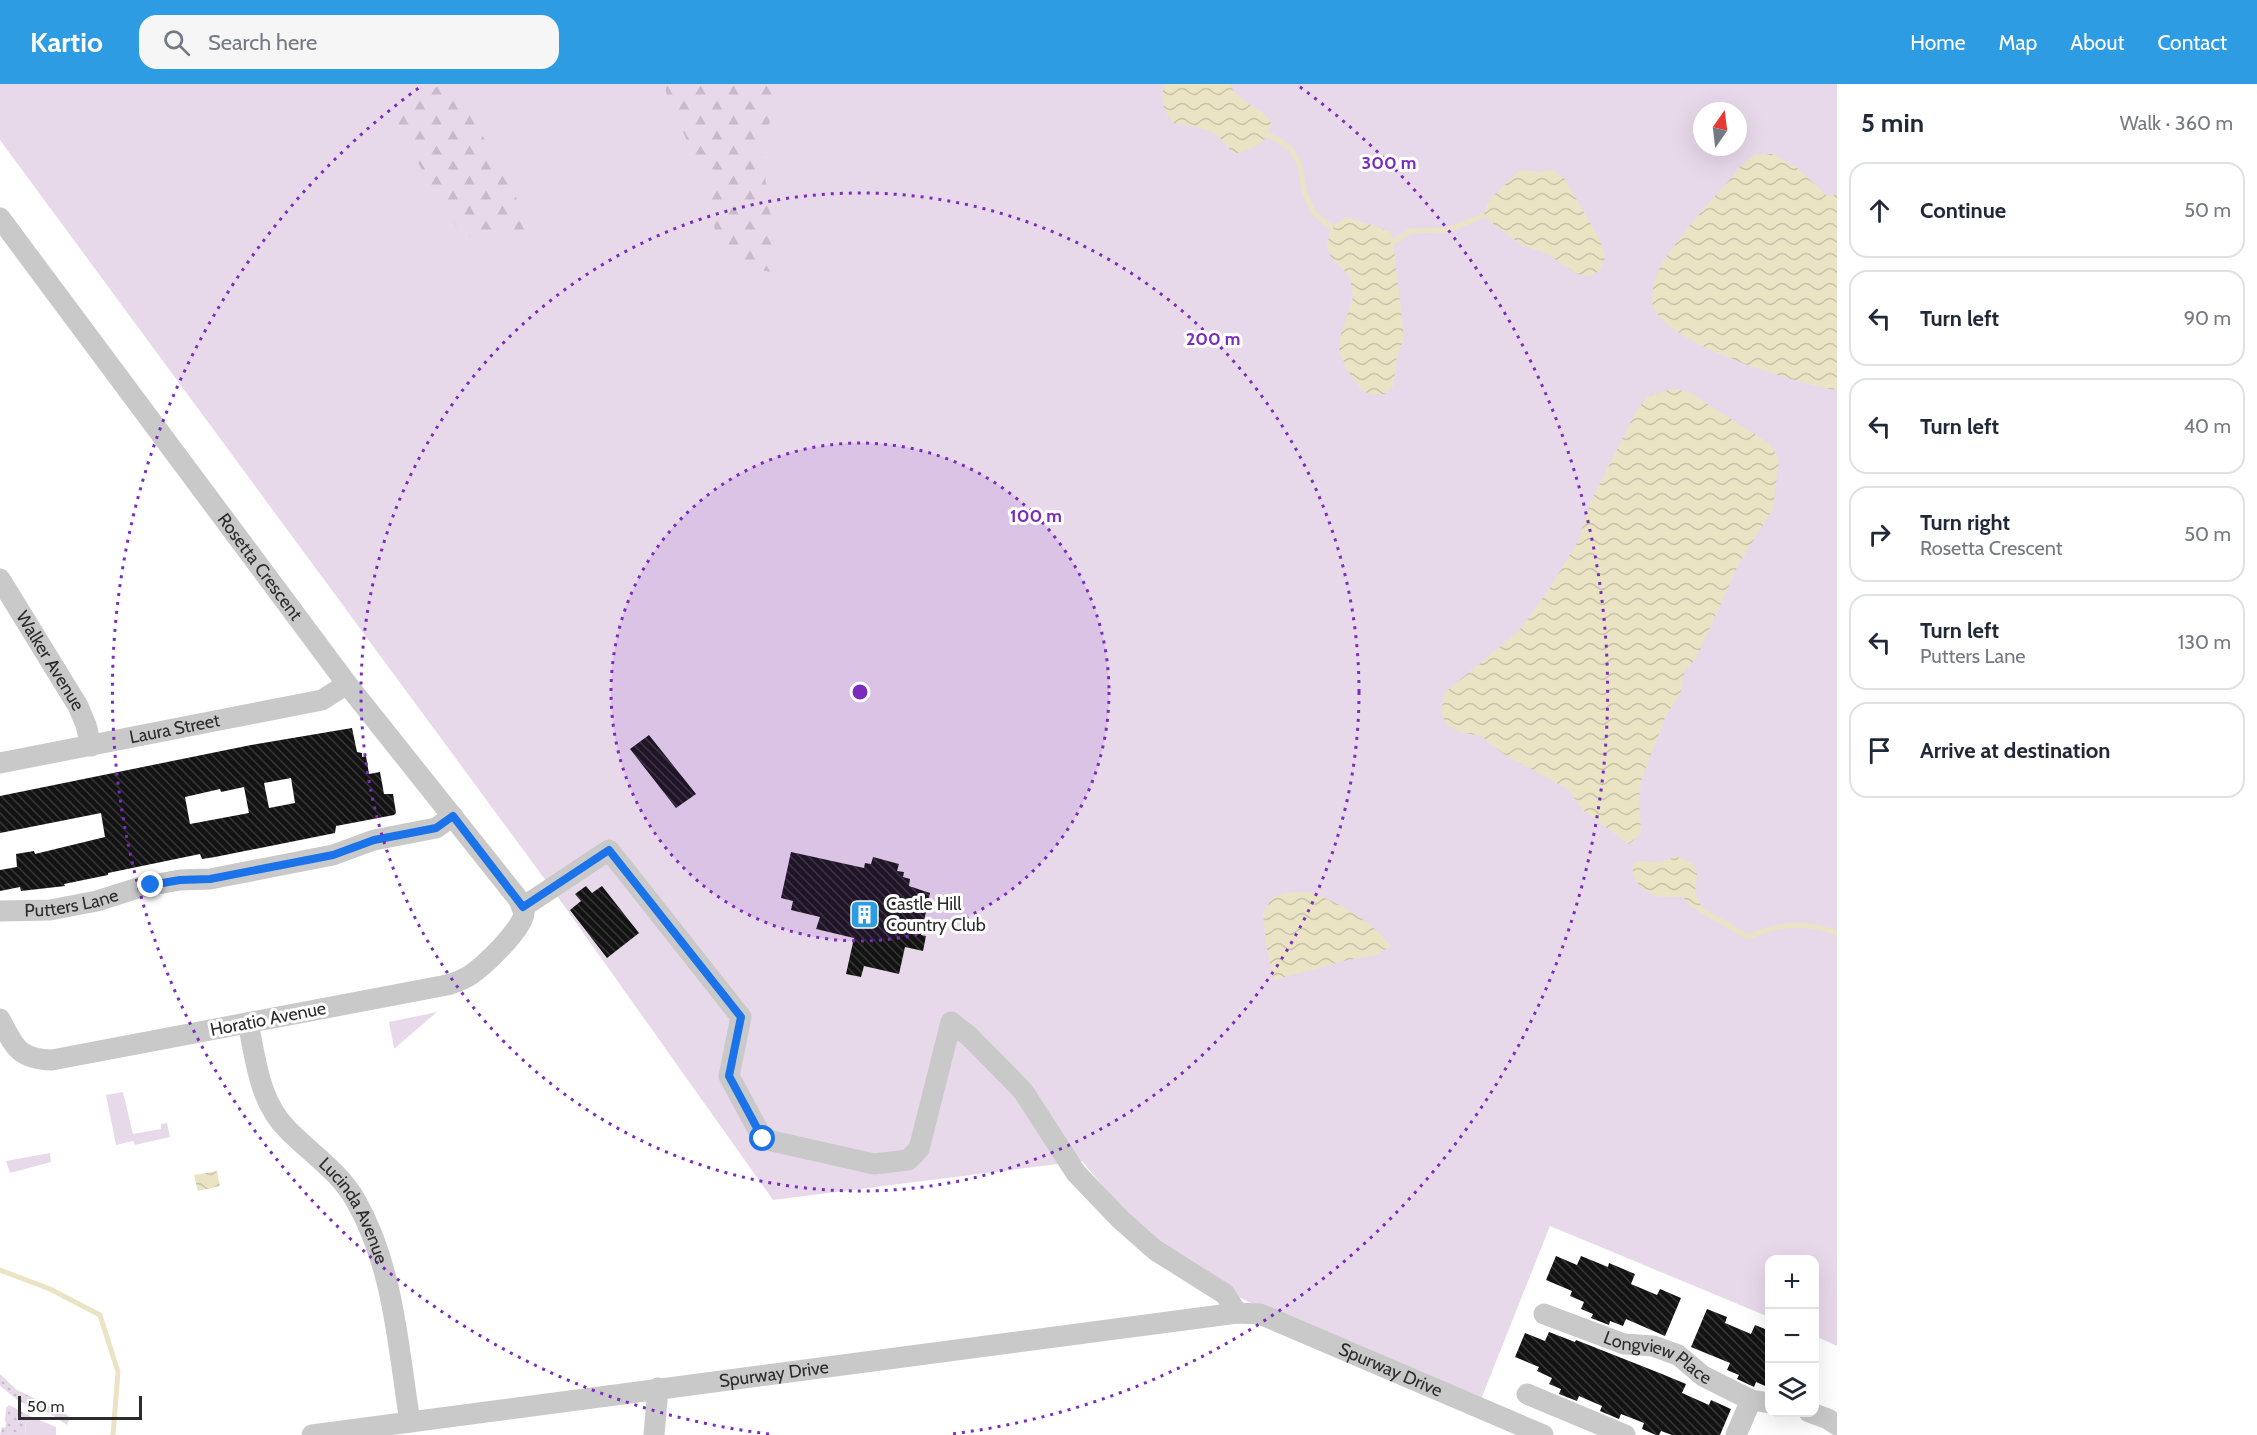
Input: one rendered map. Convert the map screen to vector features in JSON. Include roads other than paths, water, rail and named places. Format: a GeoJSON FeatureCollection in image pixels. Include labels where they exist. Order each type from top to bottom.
{"type":"FeatureCollection","features":[{"type":"Feature","properties":{"kind":"street","name":"Rosetta Crescent"},"geometry":{"type":"LineString","coordinates":[[0,218],[347,684],[453,816],[524,910]]}},
{"type":"Feature","properties":{"kind":"street","name":"Walker Avenue"},"geometry":{"type":"LineString","coordinates":[[0,579],[78,706],[91,746]]}},
{"type":"Feature","properties":{"kind":"street","name":"Laura Street"},"geometry":{"type":"LineString","coordinates":[[0,763],[322,700],[347,684]]}},
{"type":"Feature","properties":{"kind":"street","name":"Putters Lane"},"geometry":{"type":"LineString","coordinates":[[0,911],[50,910],[97,902],[141,886],[180,880],[210,879],[316,858],[374,840],[436,828],[453,816]]}},
{"type":"Feature","properties":{"kind":"street"},"geometry":{"type":"LineString","coordinates":[[524,910],[609,850],[741,1017],[729,1076],[763,1139],[874,1164],[908,1160],[919,1149],[951,1022],[970,1037],[1023,1091],[1076,1173],[1120,1219],[1155,1250],[1224,1294],[1237,1312]]}},
{"type":"Feature","properties":{"kind":"street","name":"Horatio Avenue"},"geometry":{"type":"LineString","coordinates":[[0,1019],[15,1046],[24,1055],[44,1059],[447,985],[460,981],[482,966],[519,926],[524,910]]}},
{"type":"Feature","properties":{"kind":"street","name":"Lucinda Avenue"},"geometry":{"type":"LineString","coordinates":[[248,1023],[263,1090],[271,1108],[286,1128],[337,1174],[355,1199],[374,1234],[386,1272],[410,1422]]}},
{"type":"Feature","properties":{"kind":"street","name":"Spurway Drive"},"geometry":{"type":"LineString","coordinates":[[312,1435],[1237,1312],[1260,1314],[1543,1435]]}},
{"type":"Feature","properties":{"kind":"street","name":"Longview Place"},"geometry":{"type":"LineString","coordinates":[[1544,1314],[1624,1344],[1653,1346],[1678,1355],[1703,1376],[1760,1402]]}},
{"type":"Feature","properties":{"kind":"street"},"geometry":{"type":"LineString","coordinates":[[654,1435],[658,1388]]}},
{"type":"Feature","properties":{"kind":"street"},"geometry":{"type":"LineString","coordinates":[[1527,1394],[1626,1435]]}},
{"type":"Feature","properties":{"kind":"street"},"geometry":{"type":"LineString","coordinates":[[1736,1435],[1760,1402]]}},
{"type":"Feature","properties":{"kind":"street"},"geometry":{"type":"LineString","coordinates":[[1819,1416],[1837,1425]]}},
{"type":"Feature","properties":{"kind":"water"},"geometry":{"type":"Polygon","coordinates":[[[1165,84],[1230,84],[1238,96],[1271,121],[1267,135],[1260,144],[1235,154],[1218,136],[1210,132],[1173,123],[1163,104],[1162,95],[1165,84]]]}},
{"type":"Feature","properties":{"kind":"water"},"geometry":{"type":"Polygon","coordinates":[[[1772,154],[1796,167],[1827,196],[1837,195],[1837,390],[1765,371],[1707,348],[1682,335],[1663,321],[1653,306],[1654,285],[1659,270],[1679,239],[1741,166],[1754,155],[1772,154]]]}},
{"type":"Feature","properties":{"kind":"water"},"geometry":{"type":"Polygon","coordinates":[[[1520,170],[1539,172],[1552,170],[1564,178],[1600,240],[1605,257],[1600,271],[1589,276],[1577,274],[1546,253],[1522,245],[1483,216],[1489,200],[1520,170]]]}},
{"type":"Feature","properties":{"kind":"water"},"geometry":{"type":"Polygon","coordinates":[[[1347,217],[1392,234],[1404,337],[1397,357],[1393,386],[1385,394],[1374,395],[1363,391],[1347,370],[1339,351],[1340,337],[1353,297],[1350,277],[1331,257],[1327,247],[1331,227],[1347,217]]]}},
{"type":"Feature","properties":{"kind":"water"},"geometry":{"type":"Polygon","coordinates":[[[1672,389],[1689,392],[1770,444],[1779,459],[1773,509],[1739,563],[1696,659],[1685,670],[1680,694],[1666,715],[1641,781],[1639,800],[1641,833],[1629,844],[1584,811],[1568,789],[1505,755],[1481,736],[1461,732],[1447,725],[1441,714],[1444,693],[1519,631],[1550,588],[1578,541],[1591,501],[1637,410],[1648,396],[1672,389]]]}},
{"type":"Feature","properties":{"kind":"water"},"geometry":{"type":"Polygon","coordinates":[[[1678,857],[1693,864],[1697,874],[1695,892],[1702,908],[1700,911],[1689,905],[1683,897],[1660,897],[1652,894],[1642,888],[1635,879],[1634,863],[1658,862],[1678,857]]]}},
{"type":"Feature","properties":{"kind":"water"},"geometry":{"type":"Polygon","coordinates":[[[1309,892],[1354,913],[1374,928],[1391,946],[1376,955],[1347,960],[1274,980],[1266,945],[1263,913],[1273,897],[1285,893],[1309,892]]]}},
{"type":"Feature","properties":{"kind":"water"},"geometry":{"type":"Polygon","coordinates":[[[217,1171],[220,1186],[198,1191],[194,1175],[217,1171]]]}},
{"type":"Feature","properties":{"kind":"waterway"},"geometry":{"type":"LineString","coordinates":[[1269,135],[1290,148],[1300,165],[1304,192],[1314,213],[1331,227]]}},
{"type":"Feature","properties":{"kind":"waterway"},"geometry":{"type":"LineString","coordinates":[[1393,242],[1411,231],[1448,230],[1483,216]]}},
{"type":"Feature","properties":{"kind":"waterway"},"geometry":{"type":"LineString","coordinates":[[1701,910],[1748,937],[1794,925],[1818,927],[1837,933]]}},
{"type":"Feature","properties":{"kind":"waterway"},"geometry":{"type":"LineString","coordinates":[[0,1270],[50,1289],[100,1315],[118,1372],[113,1435]]}},
{"type":"Feature","properties":{"kind":"place","name":"Castle Hill Country Club"},"geometry":{"type":"Point","coordinates":[865,914]}}]}
